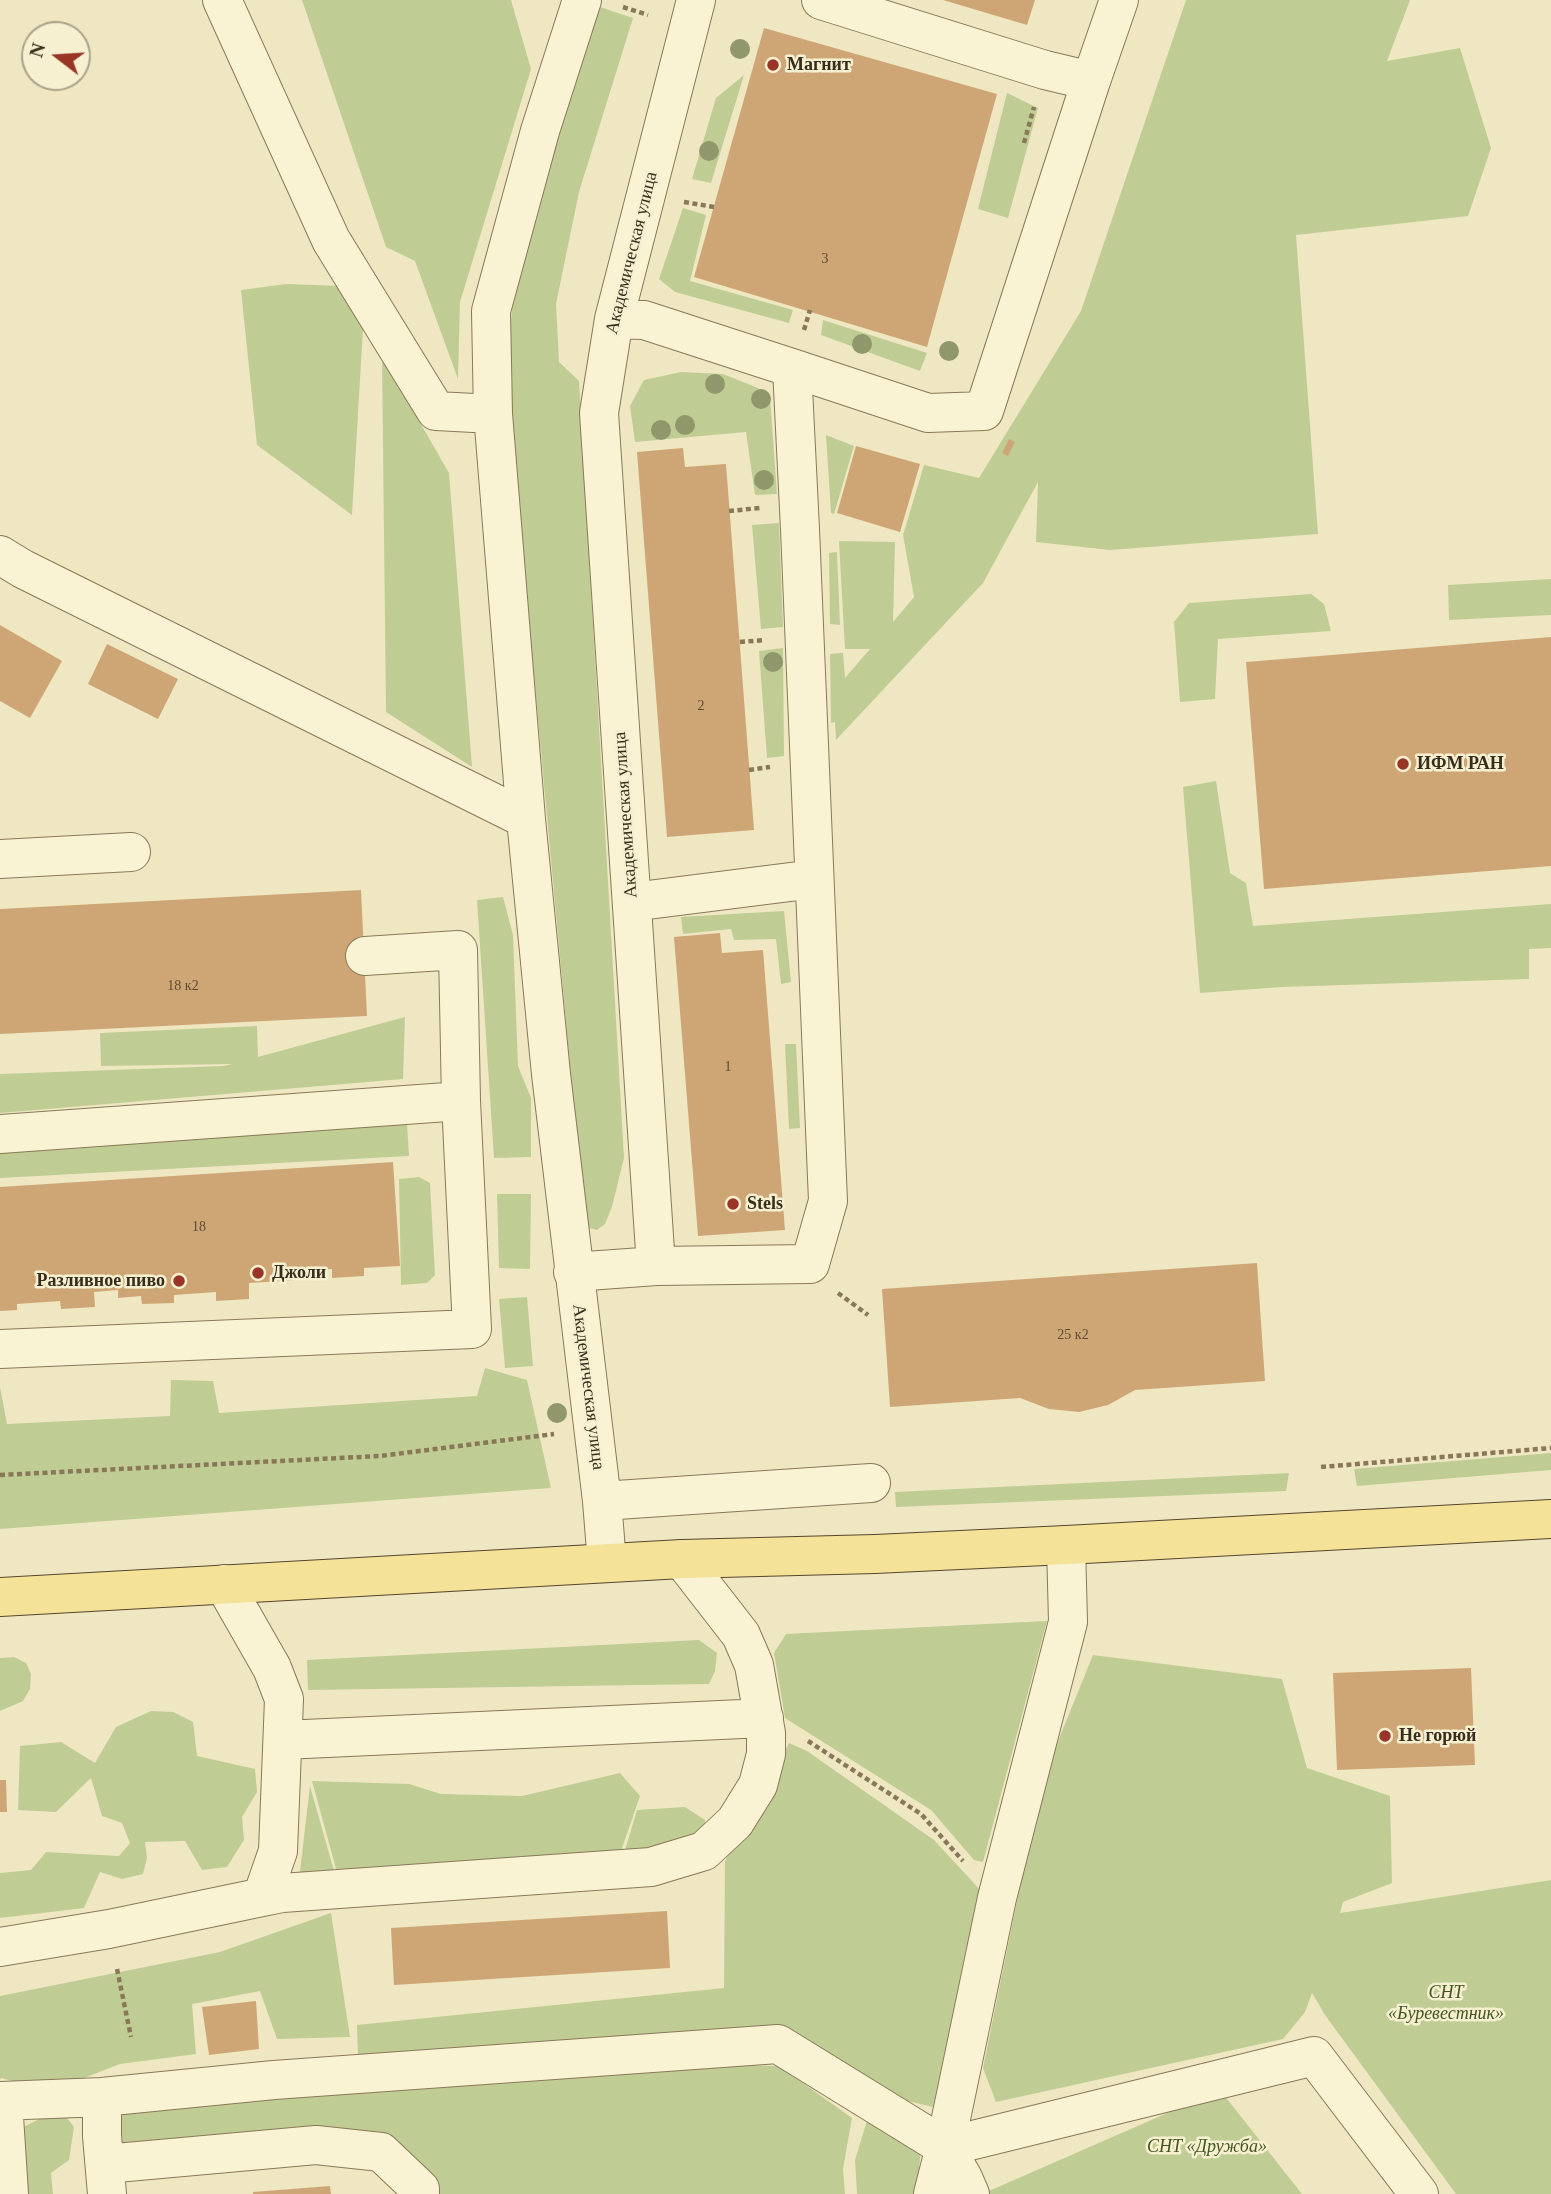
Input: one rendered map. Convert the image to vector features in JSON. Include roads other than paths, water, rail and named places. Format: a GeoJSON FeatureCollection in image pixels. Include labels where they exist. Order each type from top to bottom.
{"type":"FeatureCollection","features":[{"type":"Feature","properties":{"kind":"main road"},"geometry":{"type":"LineString","coordinates":[[0,1597],[682,1559],[1066,1545],[1551,1519]]}},
{"type":"Feature","properties":{"kind":"street"},"geometry":{"type":"LineString","coordinates":[[222,0],[331,240],[436,411],[493,414]]}},
{"type":"Feature","properties":{"kind":"street","name":"Академическая улица"},"geometry":{"type":"LineString","coordinates":[[582,0],[540,131],[491,311],[493,414],[526,819],[573,1272],[602,1501],[607,1563]]}},
{"type":"Feature","properties":{"kind":"street","name":"Академическая улица"},"geometry":{"type":"LineString","coordinates":[[656,1266],[599,413],[614,319],[696,0]]}},
{"type":"Feature","properties":{"kind":"street"},"geometry":{"type":"LineString","coordinates":[[821,0],[1045,70],[1091,81]]}},
{"type":"Feature","properties":{"kind":"street"},"geometry":{"type":"LineString","coordinates":[[614,319],[644,320],[928,413],[984,411],[1119,0]]}},
{"type":"Feature","properties":{"kind":"street"},"geometry":{"type":"LineString","coordinates":[[573,1272],[656,1266],[810,1264],[828,1201],[792,368]]}},
{"type":"Feature","properties":{"kind":"street"},"geometry":{"type":"LineString","coordinates":[[0,555],[23,569],[526,819]]}},
{"type":"Feature","properties":{"kind":"street"},"geometry":{"type":"LineString","coordinates":[[0,859],[131,852]]}},
{"type":"Feature","properties":{"kind":"street"},"geometry":{"type":"LineString","coordinates":[[632,902],[814,879]]}},
{"type":"Feature","properties":{"kind":"street"},"geometry":{"type":"LineString","coordinates":[[0,1349],[472,1329],[461,1101],[458,950],[365,956]]}},
{"type":"Feature","properties":{"kind":"street"},"geometry":{"type":"LineString","coordinates":[[0,1134],[461,1101]]}},
{"type":"Feature","properties":{"kind":"street"},"geometry":{"type":"LineString","coordinates":[[602,1501],[871,1483]]}},
{"type":"Feature","properties":{"kind":"street"},"geometry":{"type":"LineString","coordinates":[[933,2194],[997,1898],[1068,1622],[1066,1545]]}},
{"type":"Feature","properties":{"kind":"street"},"geometry":{"type":"LineString","coordinates":[[0,1947],[109,1929],[272,1895],[651,1867],[704,1851],[735,1822],[758,1785],[766,1754],[765,1725],[754,1665],[741,1635],[682,1559]]}},
{"type":"Feature","properties":{"kind":"street"},"geometry":{"type":"LineString","coordinates":[[224,1584],[272,1668],[284,1699],[278,1851],[272,1895]]}},
{"type":"Feature","properties":{"kind":"street"},"geometry":{"type":"LineString","coordinates":[[283,1740],[765,1725]]}},
{"type":"Feature","properties":{"kind":"street"},"geometry":{"type":"LineString","coordinates":[[9,2194],[2,2101],[102,2097],[274,2080],[778,2044],[945,2147],[964,2178],[970,2194]]}},
{"type":"Feature","properties":{"kind":"street"},"geometry":{"type":"LineString","coordinates":[[945,2147],[1314,2056],[1419,2194]]}},
{"type":"Feature","properties":{"kind":"street"},"geometry":{"type":"LineString","coordinates":[[102,2097],[106,2179],[316,2145],[381,2152],[420,2189],[420,2194]]}},
{"type":"Feature","properties":{"kind":"place","name":"Магнит"},"geometry":{"type":"Point","coordinates":[773,65]}},
{"type":"Feature","properties":{"kind":"place","name":"ИФМ РАН"},"geometry":{"type":"Point","coordinates":[1403,764]}},
{"type":"Feature","properties":{"kind":"place","name":"Stels"},"geometry":{"type":"Point","coordinates":[733,1204]}},
{"type":"Feature","properties":{"kind":"place","name":"Джоли"},"geometry":{"type":"Point","coordinates":[258,1273]}},
{"type":"Feature","properties":{"kind":"place","name":"Разливное пиво"},"geometry":{"type":"Point","coordinates":[179,1281]}},
{"type":"Feature","properties":{"kind":"place","name":"Не горюй"},"geometry":{"type":"Point","coordinates":[1385,1736]}},
{"type":"Feature","properties":{"kind":"park label","name":"СНТ «Буревестник»"},"geometry":{"type":"Point","coordinates":[1446,2003]}},
{"type":"Feature","properties":{"kind":"park label","name":"СНТ «Дружба»"},"geometry":{"type":"Point","coordinates":[1207,2147]}}]}
